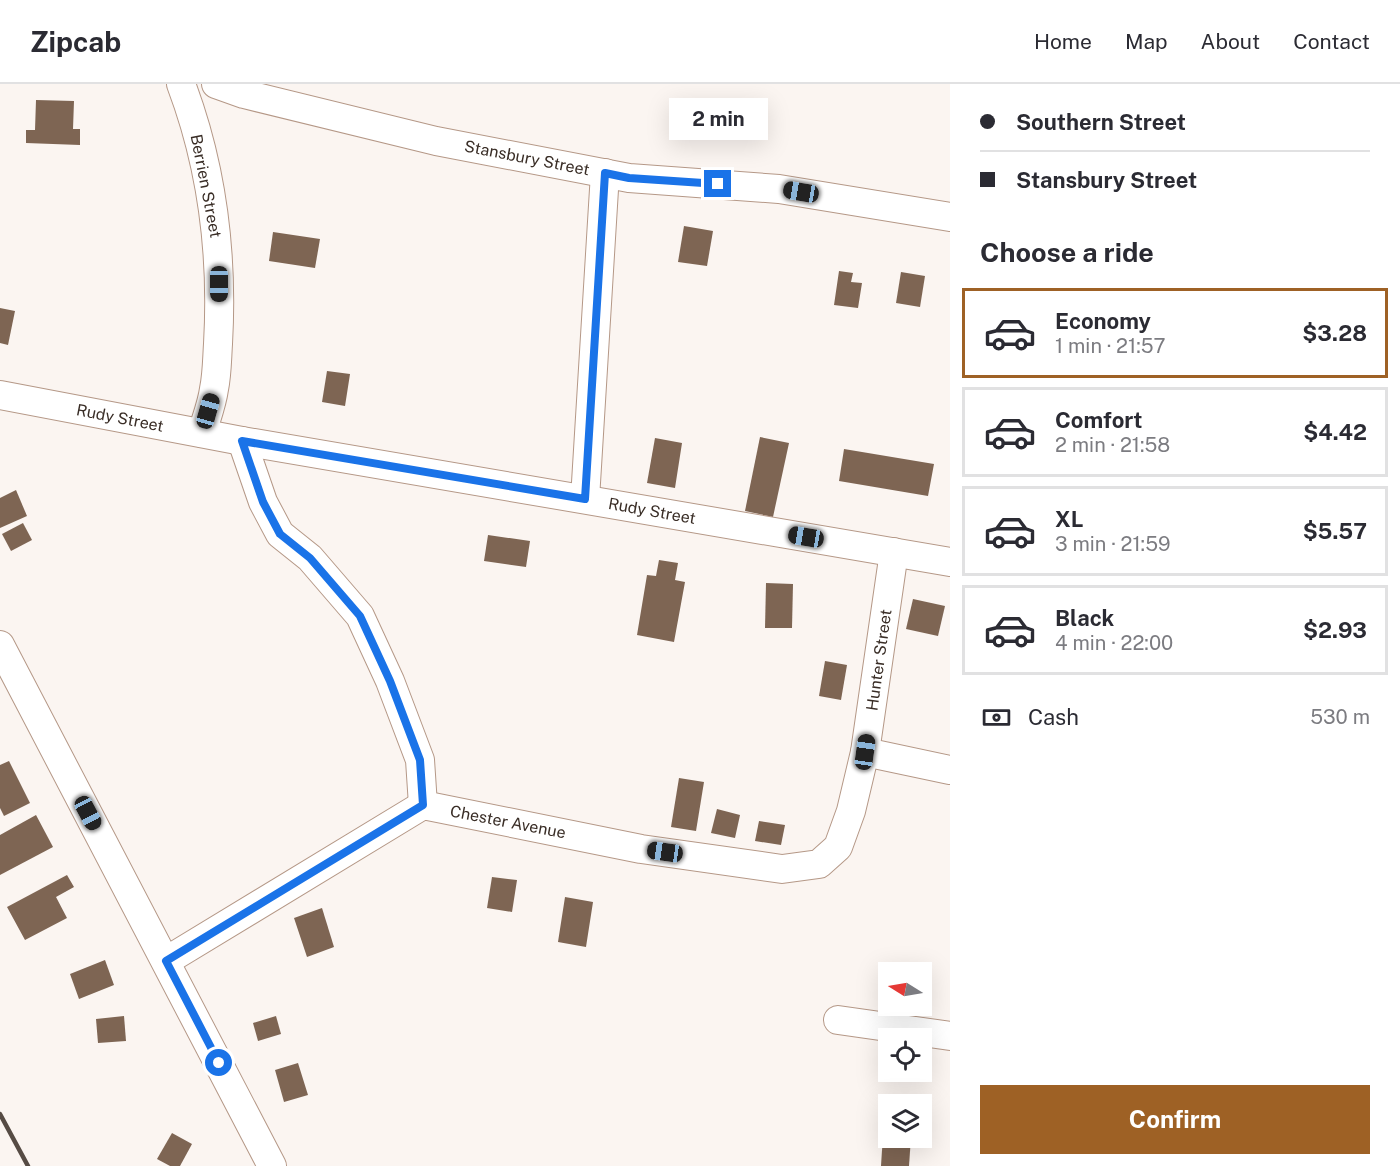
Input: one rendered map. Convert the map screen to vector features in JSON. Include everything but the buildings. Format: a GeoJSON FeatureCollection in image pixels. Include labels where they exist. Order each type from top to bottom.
{"type":"FeatureCollection","features":[{"type":"Feature","properties":{"kind":"street","name":"Berrien Street"},"geometry":{"type":"LineString","coordinates":[[181,84],[189,106],[208,186],[219,261],[215,388],[202,433]]}},
{"type":"Feature","properties":{"kind":"street","name":"Stansbury Street"},"geometry":{"type":"LineString","coordinates":[[216,84],[244,94],[436,141],[629,178],[779,189],[950,217]]}},
{"type":"Feature","properties":{"kind":"street"},"geometry":{"type":"LineString","coordinates":[[585,499],[605,173]]}},
{"type":"Feature","properties":{"kind":"street","name":"Rudy Street"},"geometry":{"type":"LineString","coordinates":[[0,395],[242,441],[950,562]]}},
{"type":"Feature","properties":{"kind":"street"},"geometry":{"type":"LineString","coordinates":[[166,961],[423,805],[420,760],[390,681],[360,616],[310,558],[280,534],[263,502],[242,441]]}},
{"type":"Feature","properties":{"kind":"street","name":"Hunter Street"},"geometry":{"type":"LineString","coordinates":[[819,864],[838,847],[851,811],[865,752],[894,552]]}},
{"type":"Feature","properties":{"kind":"street"},"geometry":{"type":"LineString","coordinates":[[0,645],[272,1166]]}},
{"type":"Feature","properties":{"kind":"street"},"geometry":{"type":"LineString","coordinates":[[865,752],[950,770]]}},
{"type":"Feature","properties":{"kind":"street","name":"Chester Avenue"},"geometry":{"type":"LineString","coordinates":[[423,805],[641,849],[782,869],[819,864]]}},
{"type":"Feature","properties":{"kind":"street"},"geometry":{"type":"LineString","coordinates":[[838,1020],[950,1036]]}},
{"type":"Feature","properties":{"kind":"railway"},"geometry":{"type":"LineString","coordinates":[[0,1114],[28,1166]]}},
{"type":"Feature","properties":{"kind":"route"},"geometry":{"type":"LineString","coordinates":[[219,1063],[166,961],[423,805],[420,760],[390,681],[360,616],[336,585],[310,558],[280,534],[263,502],[242,441],[585,499],[605,173],[629,178],[718,184]]}}]}
